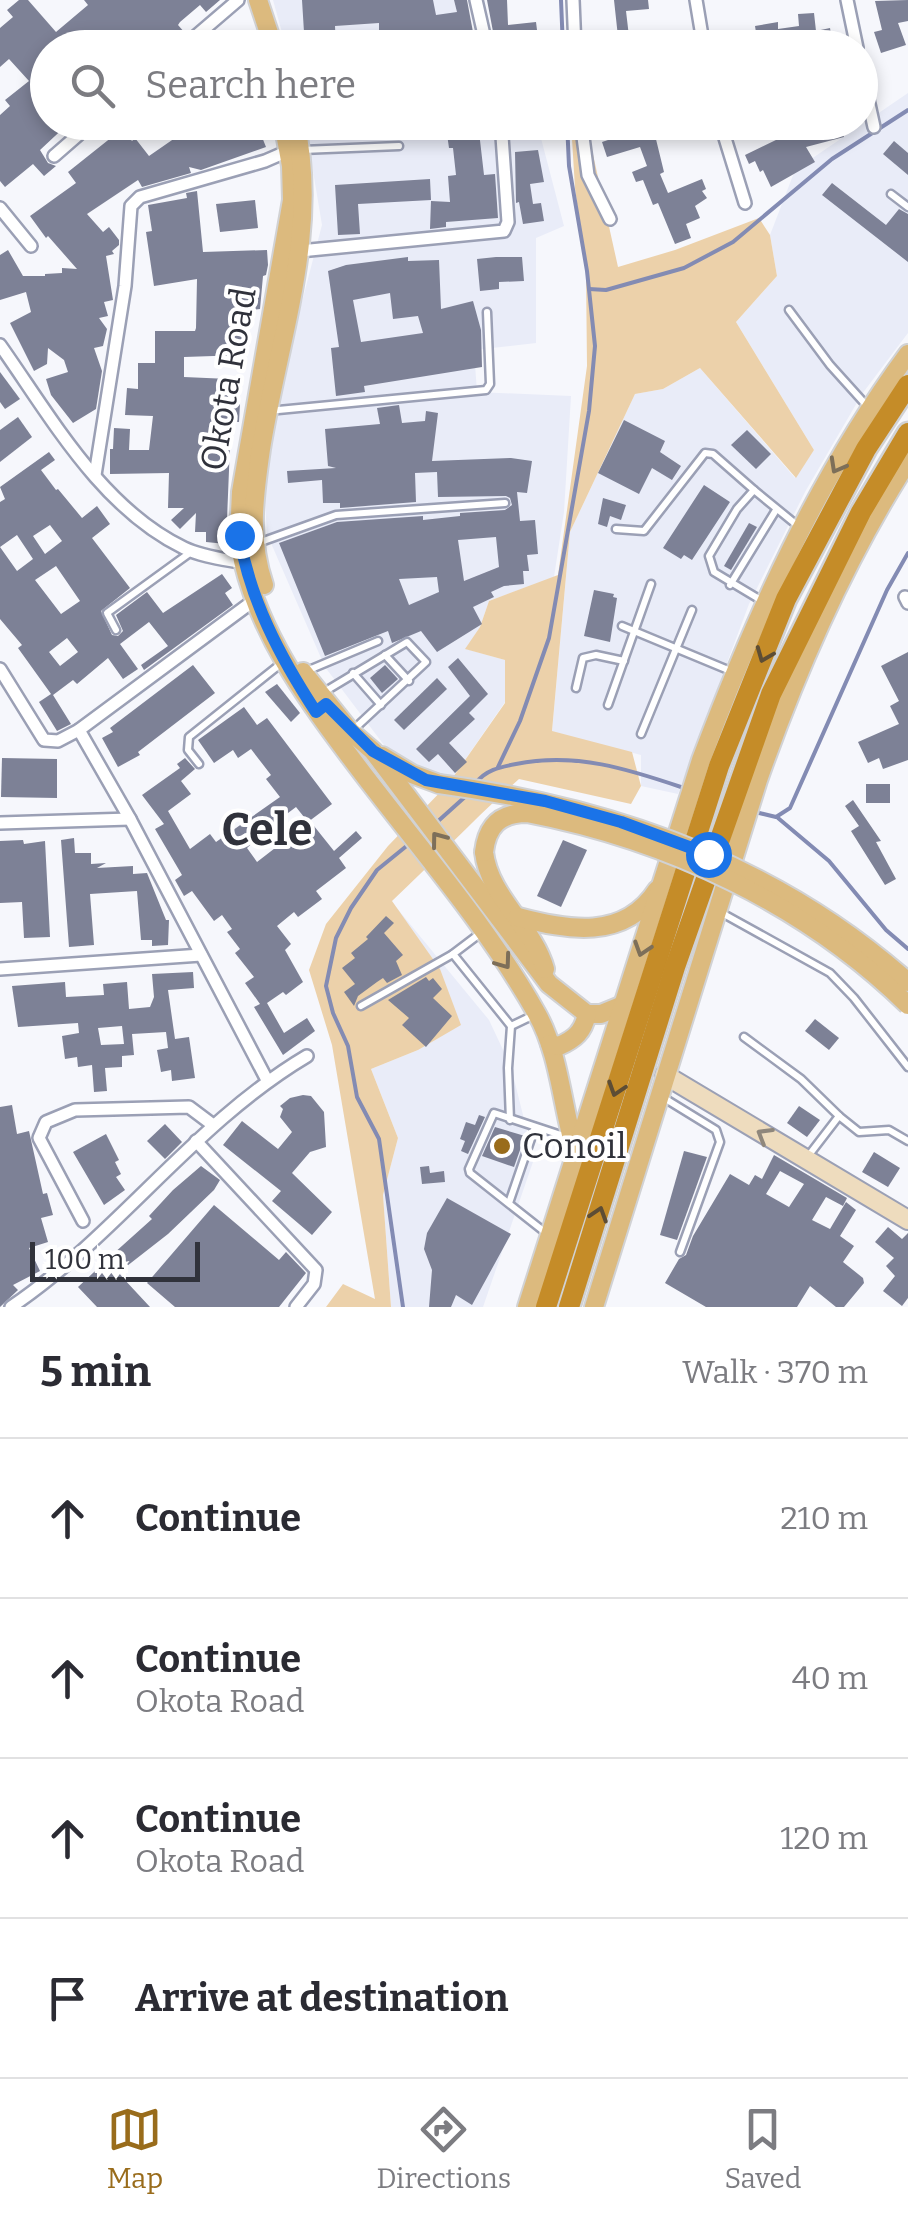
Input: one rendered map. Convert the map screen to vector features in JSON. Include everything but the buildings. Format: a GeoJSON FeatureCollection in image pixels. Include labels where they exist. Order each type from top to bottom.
{"type":"FeatureCollection","features":[{"type":"Feature","properties":{"kind":"highway"},"geometry":{"type":"LineString","coordinates":[[546,1307],[710,763],[786,599],[866,448],[908,384]]}},
{"type":"Feature","properties":{"kind":"highway"},"geometry":{"type":"LineString","coordinates":[[569,1307],[675,967],[731,838],[771,694],[861,512],[908,433]]}},
{"type":"Feature","properties":{"kind":"main road"},"geometry":{"type":"LineString","coordinates":[[250,0],[259,30]]}},
{"type":"Feature","properties":{"kind":"main road"},"geometry":{"type":"LineString","coordinates":[[258,0],[268,30]]}},
{"type":"Feature","properties":{"kind":"main road","name":"Okota Road"},"geometry":{"type":"LineString","coordinates":[[290,140],[305,193],[300,250],[278,326],[241,492],[239,535],[256,599],[284,662],[373,751],[549,984],[587,1014]]}},
{"type":"Feature","properties":{"kind":"main road","name":"Okota Road"},"geometry":{"type":"LineString","coordinates":[[295,140],[291,214],[252,510],[252,545],[276,620],[321,703],[394,816],[482,932],[537,1014],[550,1044],[574,1146]]}},
{"type":"Feature","properties":{"kind":"main road"},"geometry":{"type":"LineString","coordinates":[[710,763],[734,672],[766,603],[802,530],[908,354]]}},
{"type":"Feature","properties":{"kind":"main road"},"geometry":{"type":"LineString","coordinates":[[751,774],[883,500],[908,461]]}},
{"type":"Feature","properties":{"kind":"main road"},"geometry":{"type":"LineString","coordinates":[[373,751],[412,774],[440,784],[545,801],[621,822],[708,854],[808,904],[908,982]]}},
{"type":"Feature","properties":{"kind":"main road"},"geometry":{"type":"LineString","coordinates":[[549,984],[543,962],[485,864],[488,833],[499,820],[512,814],[527,812],[663,852],[727,879],[796,916],[861,962],[908,1004]]}},
{"type":"Feature","properties":{"kind":"main road"},"geometry":{"type":"LineString","coordinates":[[518,918],[575,930],[616,923],[650,901],[690,826]]}},
{"type":"Feature","properties":{"kind":"main road"},"geometry":{"type":"LineString","coordinates":[[594,1307],[719,911],[731,838]]}},
{"type":"Feature","properties":{"kind":"main road"},"geometry":{"type":"LineString","coordinates":[[527,1307],[574,1146],[670,862]]}},
{"type":"Feature","properties":{"kind":"main road"},"geometry":{"type":"LineString","coordinates":[[550,1044],[559,1046],[576,1036],[587,1014],[601,1014],[623,1006]]}},
{"type":"Feature","properties":{"kind":"main road"},"geometry":{"type":"LineString","coordinates":[[665,1075],[908,1220]]}},
{"type":"Feature","properties":{"kind":"street"},"geometry":{"type":"LineString","coordinates":[[203,30],[238,0]]}},
{"type":"Feature","properties":{"kind":"street"},"geometry":{"type":"LineString","coordinates":[[476,0],[482,30]]}},
{"type":"Feature","properties":{"kind":"street"},"geometry":{"type":"LineString","coordinates":[[573,0],[574,30]]}},
{"type":"Feature","properties":{"kind":"street"},"geometry":{"type":"LineString","coordinates":[[696,0],[701,30]]}},
{"type":"Feature","properties":{"kind":"street"},"geometry":{"type":"LineString","coordinates":[[847,0],[853,30]]}},
{"type":"Feature","properties":{"kind":"street"},"geometry":{"type":"LineString","coordinates":[[54,156],[72,140]]}},
{"type":"Feature","properties":{"kind":"street"},"geometry":{"type":"LineString","coordinates":[[300,250],[504,231],[508,222],[502,140]]}},
{"type":"Feature","properties":{"kind":"street"},"geometry":{"type":"LineString","coordinates":[[584,140],[588,175],[610,219]]}},
{"type":"Feature","properties":{"kind":"street"},"geometry":{"type":"LineString","coordinates":[[726,140],[745,203]]}},
{"type":"Feature","properties":{"kind":"street"},"geometry":{"type":"LineString","coordinates":[[94,475],[125,286],[131,206],[140,197],[294,150]]}},
{"type":"Feature","properties":{"kind":"street"},"geometry":{"type":"LineString","coordinates":[[0,208],[31,246]]}},
{"type":"Feature","properties":{"kind":"street"},"geometry":{"type":"LineString","coordinates":[[0,344],[94,475],[135,515],[192,551],[244,563]]}},
{"type":"Feature","properties":{"kind":"street"},"geometry":{"type":"LineString","coordinates":[[0,669],[44,740],[58,741],[85,727],[256,599]]}},
{"type":"Feature","properties":{"kind":"street"},"geometry":{"type":"LineString","coordinates":[[85,727],[266,1080]]}},
{"type":"Feature","properties":{"kind":"street"},"geometry":{"type":"LineString","coordinates":[[0,824],[130,819]]}},
{"type":"Feature","properties":{"kind":"street"},"geometry":{"type":"LineString","coordinates":[[0,968],[201,955]]}},
{"type":"Feature","properties":{"kind":"street"},"geometry":{"type":"LineString","coordinates":[[11,1307],[93,1240],[266,1080],[307,1056]]}},
{"type":"Feature","properties":{"kind":"street"},"geometry":{"type":"LineString","coordinates":[[83,1221],[39,1138],[46,1122],[75,1110],[189,1107],[213,1125]]}},
{"type":"Feature","properties":{"kind":"street"},"geometry":{"type":"LineString","coordinates":[[196,1141],[316,1270],[314,1284],[296,1307]]}},
{"type":"Feature","properties":{"kind":"lane"},"geometry":{"type":"LineString","coordinates":[[294,150],[399,146]]}},
{"type":"Feature","properties":{"kind":"lane"},"geometry":{"type":"LineString","coordinates":[[891,194],[908,207]]}},
{"type":"Feature","properties":{"kind":"lane"},"geometry":{"type":"LineString","coordinates":[[788,310],[872,411]]}},
{"type":"Feature","properties":{"kind":"lane"},"geometry":{"type":"LineString","coordinates":[[267,412],[486,390],[490,384],[487,312]]}},
{"type":"Feature","properties":{"kind":"lane"},"geometry":{"type":"LineString","coordinates":[[616,529],[644,531],[704,453],[713,454],[802,530]]}},
{"type":"Feature","properties":{"kind":"lane"},"geometry":{"type":"LineString","coordinates":[[754,490],[737,509],[709,556],[714,572],[766,603]]}},
{"type":"Feature","properties":{"kind":"lane"},"geometry":{"type":"LineString","coordinates":[[252,545],[336,515],[504,503]]}},
{"type":"Feature","properties":{"kind":"lane"},"geometry":{"type":"LineString","coordinates":[[730,584],[776,510]]}},
{"type":"Feature","properties":{"kind":"lane"},"geometry":{"type":"LineString","coordinates":[[116,630],[107,613],[192,551]]}},
{"type":"Feature","properties":{"kind":"lane"},"geometry":{"type":"LineString","coordinates":[[608,705],[651,584]]}},
{"type":"Feature","properties":{"kind":"lane"},"geometry":{"type":"LineString","coordinates":[[641,734],[692,610]]}},
{"type":"Feature","properties":{"kind":"lane"},"geometry":{"type":"LineString","coordinates":[[622,626],[734,672]]}},
{"type":"Feature","properties":{"kind":"lane"},"geometry":{"type":"LineString","coordinates":[[303,673],[378,641]]}},
{"type":"Feature","properties":{"kind":"lane"},"geometry":{"type":"LineString","coordinates":[[321,703],[354,673],[411,642],[426,662],[351,732]]}},
{"type":"Feature","properties":{"kind":"lane"},"geometry":{"type":"LineString","coordinates":[[385,655],[409,681]]}},
{"type":"Feature","properties":{"kind":"lane"},"geometry":{"type":"LineString","coordinates":[[576,688],[583,658],[589,655],[624,661]]}},
{"type":"Feature","properties":{"kind":"lane"},"geometry":{"type":"LineString","coordinates":[[199,764],[188,750],[189,737],[284,662]]}},
{"type":"Feature","properties":{"kind":"lane"},"geometry":{"type":"LineString","coordinates":[[354,673],[381,705]]}},
{"type":"Feature","properties":{"kind":"lane"},"geometry":{"type":"LineString","coordinates":[[719,911],[830,973],[908,1067]]}},
{"type":"Feature","properties":{"kind":"lane"},"geometry":{"type":"LineString","coordinates":[[361,1006],[453,954],[482,932]]}},
{"type":"Feature","properties":{"kind":"lane"},"geometry":{"type":"LineString","coordinates":[[453,954],[511,1026],[510,1120]]}},
{"type":"Feature","properties":{"kind":"lane"},"geometry":{"type":"LineString","coordinates":[[511,1026],[537,1014]]}},
{"type":"Feature","properties":{"kind":"lane"},"geometry":{"type":"LineString","coordinates":[[744,1037],[801,1079],[859,1132],[889,1130],[908,1142]]}},
{"type":"Feature","properties":{"kind":"lane"},"geometry":{"type":"LineString","coordinates":[[659,1095],[716,1130],[720,1142],[680,1252]]}},
{"type":"Feature","properties":{"kind":"lane"},"geometry":{"type":"LineString","coordinates":[[549,1236],[470,1173],[470,1169],[491,1114],[535,1127],[574,1146]]}},
{"type":"Feature","properties":{"kind":"lane"},"geometry":{"type":"LineString","coordinates":[[806,1160],[839,1116]]}},
{"type":"Feature","properties":{"kind":"lane"},"geometry":{"type":"LineString","coordinates":[[509,1203],[535,1127]]}},
{"type":"Feature","properties":{"kind":"shaded area"},"geometry":{"type":"Polygon","coordinates":[[[273,0],[454,0],[462,30],[281,30],[273,0]]]}},
{"type":"Feature","properties":{"kind":"shaded area"},"geometry":{"type":"Polygon","coordinates":[[[908,93],[908,333],[862,394],[805,492],[749,604],[678,794],[641,786],[641,755],[552,732],[570,532],[635,394],[663,389],[700,368],[795,478],[814,450],[736,322],[777,276],[770,235],[795,170],[839,140],[878,140],[878,113],[908,93]]]}},
{"type":"Feature","properties":{"kind":"shaded area"},"geometry":{"type":"Polygon","coordinates":[[[308,140],[541,140],[564,226],[536,238],[536,343],[474,350],[477,392],[571,396],[564,512],[554,577],[489,601],[480,627],[466,649],[505,660],[505,702],[449,783],[390,753],[325,667],[267,534],[264,485],[271,436],[322,225],[308,140]]]}},
{"type":"Feature","properties":{"kind":"shaded area"},"geometry":{"type":"Polygon","coordinates":[[[572,140],[590,140],[618,267],[759,218],[770,235],[777,276],[736,322],[814,450],[796,478],[700,368],[663,389],[635,394],[570,532],[552,731],[632,752],[641,786],[631,804],[519,779],[392,901],[440,969],[461,1025],[418,1050],[371,1069],[398,1138],[383,1195],[391,1307],[326,1307],[343,1284],[375,1299],[332,1045],[309,970],[326,924],[388,846],[449,783],[505,703],[505,660],[465,649],[480,627],[489,601],[558,575],[587,366],[586,272],[572,140]]]}},
{"type":"Feature","properties":{"kind":"shaded area"},"geometry":{"type":"Polygon","coordinates":[[[391,901],[489,1020],[511,1067],[534,1159],[483,1307],[391,1307],[383,1195],[398,1138],[371,1069],[418,1050],[440,969],[391,901]]]}},
{"type":"Feature","properties":{"kind":"waterway"},"geometry":{"type":"LineString","coordinates":[[561,0],[562,30]]}},
{"type":"Feature","properties":{"kind":"waterway"},"geometry":{"type":"LineString","coordinates":[[878,129],[908,110]]}},
{"type":"Feature","properties":{"kind":"waterway"},"geometry":{"type":"LineString","coordinates":[[498,767],[520,721],[549,638],[589,411],[595,346],[568,140]]}},
{"type":"Feature","properties":{"kind":"waterway"},"geometry":{"type":"LineString","coordinates":[[589,289],[606,290],[684,268],[733,242],[832,159],[861,140]]}},
{"type":"Feature","properties":{"kind":"waterway"},"geometry":{"type":"LineString","coordinates":[[755,812],[776,817],[790,808],[887,590],[908,553]]}},
{"type":"Feature","properties":{"kind":"waterway"},"geometry":{"type":"LineString","coordinates":[[475,784],[483,775],[499,768],[560,760],[622,769],[684,788]]}},
{"type":"Feature","properties":{"kind":"waterway"},"geometry":{"type":"LineString","coordinates":[[436,823],[466,796]]}},
{"type":"Feature","properties":{"kind":"waterway"},"geometry":{"type":"LineString","coordinates":[[778,818],[829,861],[886,930],[908,949]]}},
{"type":"Feature","properties":{"kind":"waterway"},"geometry":{"type":"LineString","coordinates":[[403,1307],[379,1139],[357,1097],[348,1046],[326,986],[336,938],[351,908],[377,870],[409,844]]}},
{"type":"Feature","properties":{"kind":"place","name":"Conoil"},"geometry":{"type":"Point","coordinates":[502,1146]}},
{"type":"Feature","properties":{"kind":"district","name":"Cele"},"geometry":{"type":"Point","coordinates":[267,829]}},
{"type":"Feature","properties":{"kind":"route"},"geometry":{"type":"LineString","coordinates":[[239,535],[256,599],[299,686],[316,712],[326,704],[373,751],[426,780],[545,801],[621,822],[708,854]]}}]}
